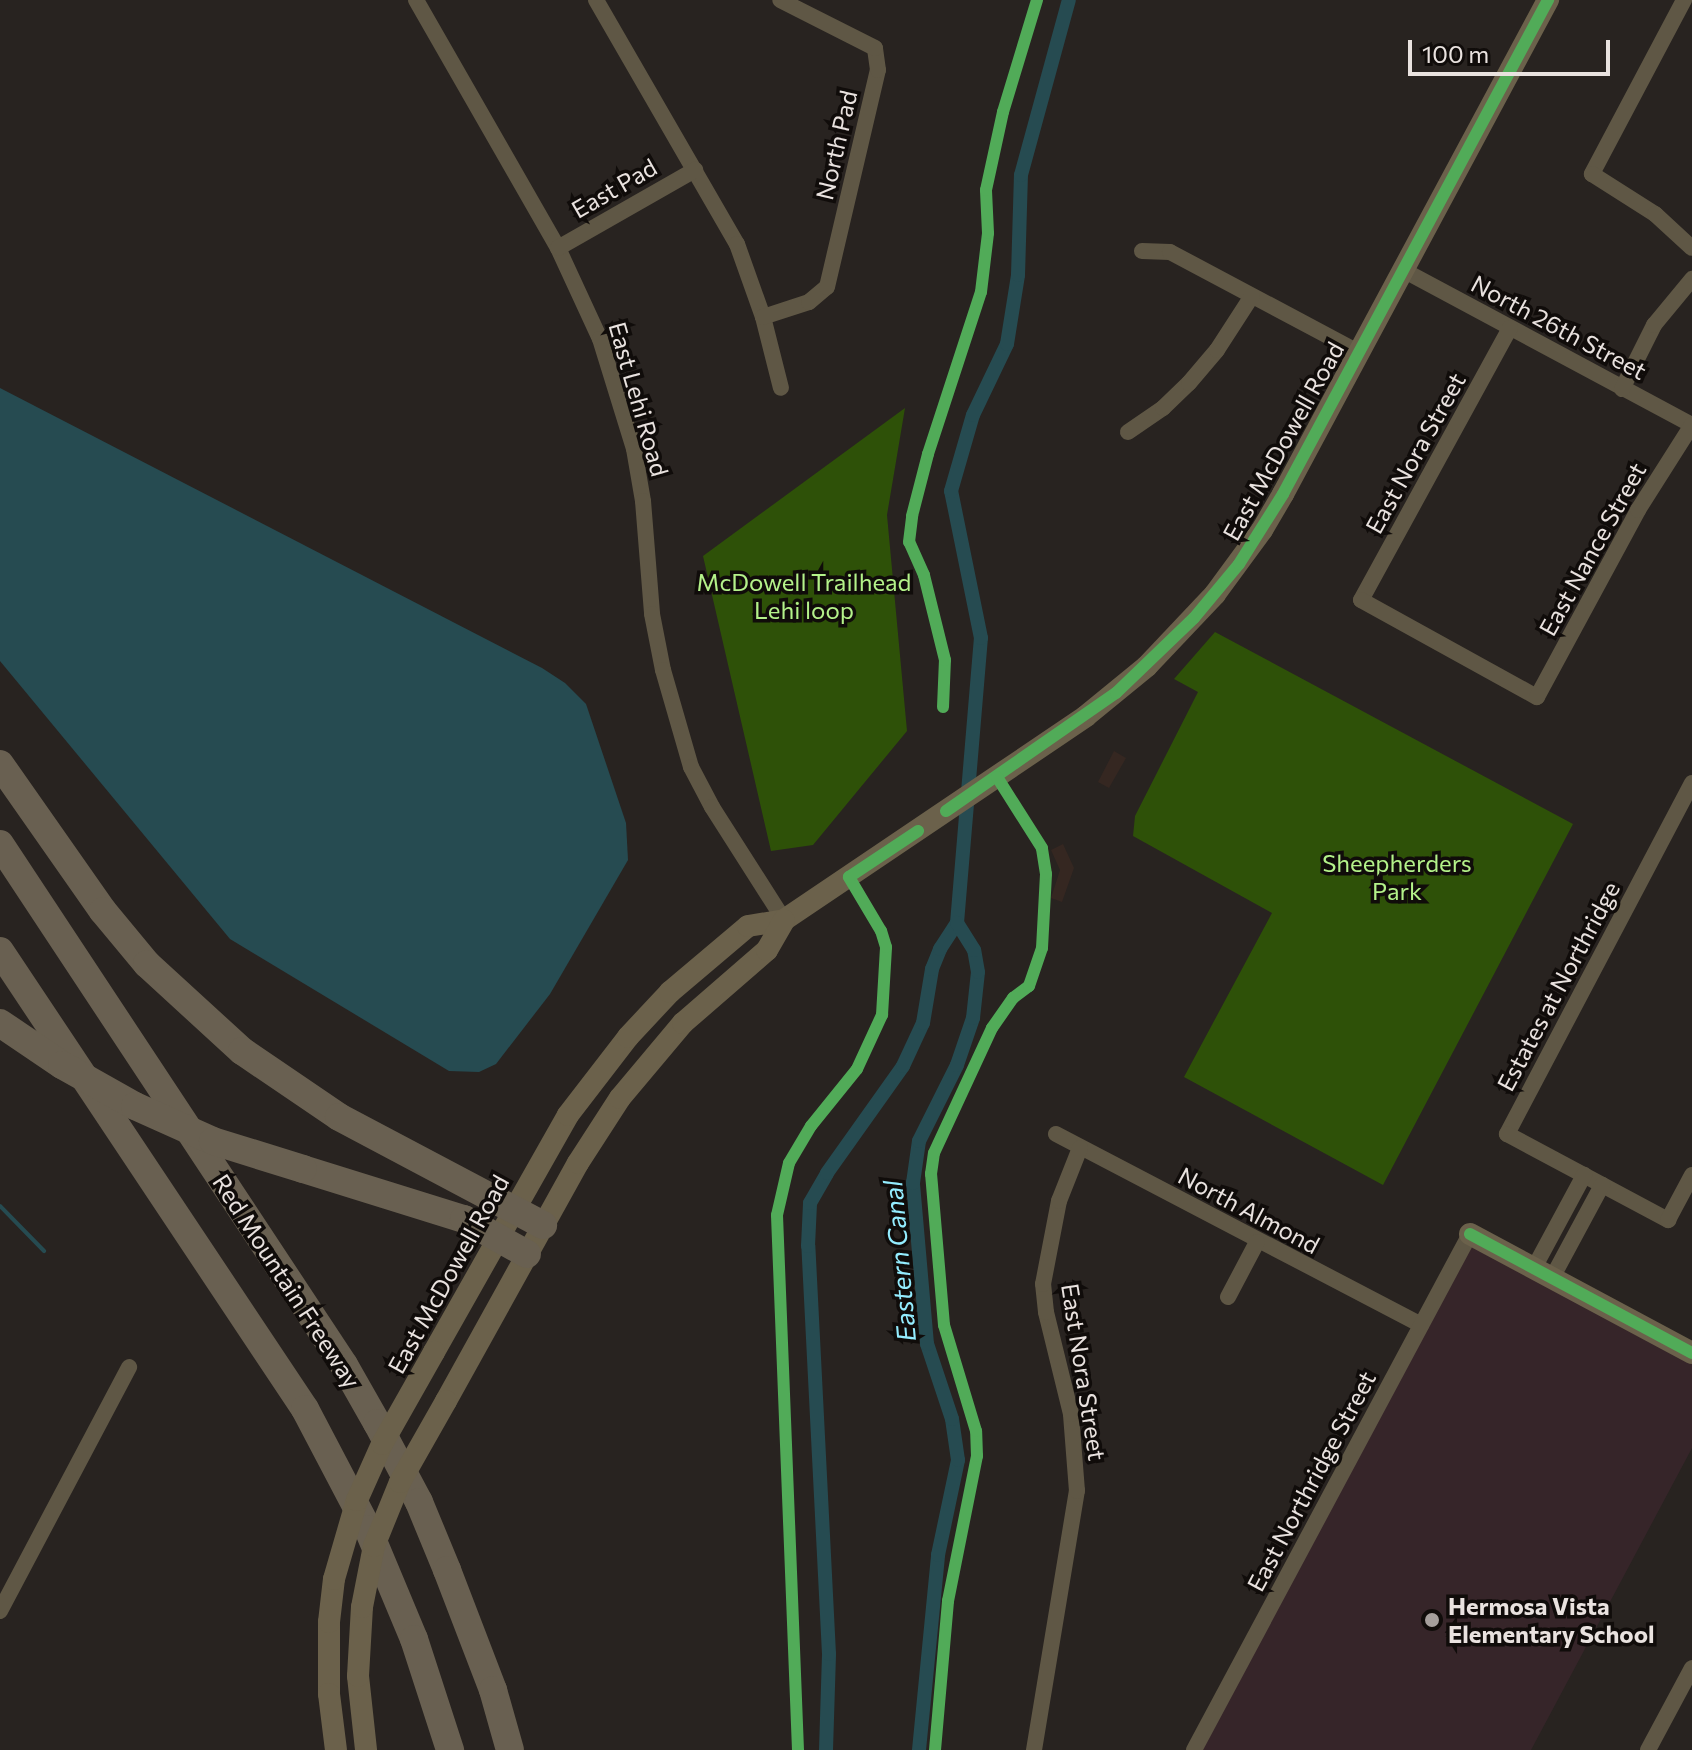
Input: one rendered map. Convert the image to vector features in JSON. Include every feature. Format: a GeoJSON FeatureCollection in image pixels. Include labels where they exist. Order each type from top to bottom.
{"type":"FeatureCollection","features":[{"type":"Feature","properties":{"kind":"highway"},"geometry":{"type":"LineString","coordinates":[[0,764],[103,911],[147,964],[242,1051],[339,1117],[515,1207],[543,1225]]}},
{"type":"Feature","properties":{"kind":"highway","name":"Red Mountain Freeway"},"geometry":{"type":"LineString","coordinates":[[0,844],[336,1352],[370,1412],[419,1502],[493,1690],[510,1750]]}},
{"type":"Feature","properties":{"kind":"highway"},"geometry":{"type":"LineString","coordinates":[[0,951],[305,1409],[374,1542],[414,1639],[450,1750]]}},
{"type":"Feature","properties":{"kind":"highway"},"geometry":{"type":"LineString","coordinates":[[0,1023],[86,1080],[177,1126],[342,1182],[464,1219],[527,1254]]}},
{"type":"Feature","properties":{"kind":"main road","name":"East McDowell Road"},"geometry":{"type":"LineString","coordinates":[[336,1750],[329,1694],[329,1622],[334,1579],[357,1500],[382,1444],[568,1115],[628,1037],[670,992],[748,926],[784,920],[1116,693],[1173,640],[1215,594],[1262,530],[1548,0]]}},
{"type":"Feature","properties":{"kind":"main road","name":"East McDowell Road"},"geometry":{"type":"LineString","coordinates":[[366,1750],[358,1676],[360,1620],[374,1546],[400,1482],[598,1131],[647,1064],[722,986],[767,950],[784,920]]}},
{"type":"Feature","properties":{"kind":"main road"},"geometry":{"type":"LineString","coordinates":[[1470,1234],[1692,1353]]}},
{"type":"Feature","properties":{"kind":"street","name":"East Lehi Road"},"geometry":{"type":"LineString","coordinates":[[416,0],[558,248],[600,339],[634,449],[643,501],[652,614],[663,670],[691,767],[712,807],[784,920]]}},
{"type":"Feature","properties":{"kind":"street"},"geometry":{"type":"LineString","coordinates":[[596,0],[737,244],[763,317],[781,388]]}},
{"type":"Feature","properties":{"kind":"street","name":"North Pad"},"geometry":{"type":"LineString","coordinates":[[763,317],[809,302],[827,287],[878,70],[875,48],[780,0]]}},
{"type":"Feature","properties":{"kind":"street"},"geometry":{"type":"LineString","coordinates":[[1684,0],[1592,174],[1655,214],[1692,248]]}},
{"type":"Feature","properties":{"kind":"street","name":"East Pad"},"geometry":{"type":"LineString","coordinates":[[558,248],[695,170]]}},
{"type":"Feature","properties":{"kind":"street"},"geometry":{"type":"LineString","coordinates":[[1142,251],[1170,252],[1358,352]]}},
{"type":"Feature","properties":{"kind":"street","name":"North 26th Street"},"geometry":{"type":"LineString","coordinates":[[1403,270],[1692,425]]}},
{"type":"Feature","properties":{"kind":"street"},"geometry":{"type":"LineString","coordinates":[[1622,389],[1654,325],[1692,279]]}},
{"type":"Feature","properties":{"kind":"street"},"geometry":{"type":"LineString","coordinates":[[1128,432],[1163,408],[1189,383],[1217,350],[1252,296]]}},
{"type":"Feature","properties":{"kind":"street","name":"East Nora Street"},"geometry":{"type":"LineString","coordinates":[[1510,328],[1361,600],[1537,697]]}},
{"type":"Feature","properties":{"kind":"street","name":"East Nance Street"},"geometry":{"type":"LineString","coordinates":[[1537,697],[1638,510],[1692,425]]}},
{"type":"Feature","properties":{"kind":"street","name":"Estates at Northridge"},"geometry":{"type":"LineString","coordinates":[[1692,783],[1507,1134],[1668,1220],[1692,1175]]}},
{"type":"Feature","properties":{"kind":"street","name":"North Almond"},"geometry":{"type":"LineString","coordinates":[[1056,1134],[1257,1242],[1421,1325]]}},
{"type":"Feature","properties":{"kind":"street","name":"East Nora Street"},"geometry":{"type":"LineString","coordinates":[[1034,1750],[1077,1491],[1071,1414],[1046,1312],[1043,1284],[1059,1201],[1080,1148]]}},
{"type":"Feature","properties":{"kind":"street"},"geometry":{"type":"LineString","coordinates":[[1543,1273],[1563,1214],[1584,1175]]}},
{"type":"Feature","properties":{"kind":"street"},"geometry":{"type":"LineString","coordinates":[[1543,1273],[1581,1224],[1602,1185]]}},
{"type":"Feature","properties":{"kind":"street"},"geometry":{"type":"LineString","coordinates":[[1563,1214],[1581,1224]]}},
{"type":"Feature","properties":{"kind":"street","name":"East Northridge Street"},"geometry":{"type":"LineString","coordinates":[[1194,1750],[1470,1234]]}},
{"type":"Feature","properties":{"kind":"street"},"geometry":{"type":"LineString","coordinates":[[1228,1297],[1257,1242]]}},
{"type":"Feature","properties":{"kind":"street"},"geometry":{"type":"LineString","coordinates":[[0,1611],[129,1367]]}},
{"type":"Feature","properties":{"kind":"street"},"geometry":{"type":"LineString","coordinates":[[1648,1750],[1692,1668]]}},
{"type":"Feature","properties":{"kind":"street"},"geometry":{"type":"LineString","coordinates":[[1675,1700],[1692,1709]]}},
{"type":"Feature","properties":{"kind":"shaded area"},"geometry":{"type":"Polygon","coordinates":[[[1114,751],[1126,758],[1109,788],[1098,782],[1114,751]]]}},
{"type":"Feature","properties":{"kind":"shaded area"},"geometry":{"type":"Polygon","coordinates":[[[1063,844],[1074,868],[1062,902],[1051,898],[1060,870],[1051,850],[1063,844]]]}},
{"type":"Feature","properties":{"kind":"shaded area","name":"Hermosa Vista Elementary School"},"geometry":{"type":"Polygon","coordinates":[[[1470,1234],[1692,1353],[1692,1448],[1531,1750],[1194,1750],[1470,1234]]]}},
{"type":"Feature","properties":{"kind":"green space","name":"McDowell Trailhead Lehi loop"},"geometry":{"type":"Polygon","coordinates":[[[905,408],[887,515],[907,731],[813,845],[771,851],[703,556],[905,408]]]}},
{"type":"Feature","properties":{"kind":"green space","name":"Sheepherders Park"},"geometry":{"type":"Polygon","coordinates":[[[1215,632],[1573,824],[1383,1185],[1184,1077],[1272,913],[1133,836],[1135,816],[1198,692],[1174,679],[1215,632]]]}},
{"type":"Feature","properties":{"kind":"water"},"geometry":{"type":"Polygon","coordinates":[[[0,388],[542,668],[565,683],[586,704],[626,823],[628,860],[550,994],[496,1064],[479,1072],[449,1071],[230,939],[0,661],[0,388]]]}},
{"type":"Feature","properties":{"kind":"waterway"},"geometry":{"type":"LineString","coordinates":[[826,1750],[829,1654],[808,1246],[810,1203],[827,1173],[903,1066],[923,1023],[932,969],[940,949],[957,923],[981,638],[951,491],[973,415],[1007,344],[1018,275],[1021,175],[1069,0]]}},
{"type":"Feature","properties":{"kind":"waterway","name":"Eastern Canal"},"geometry":{"type":"LineString","coordinates":[[919,1750],[938,1555],[958,1460],[952,1419],[927,1344],[913,1183],[919,1141],[957,1065],[973,1018],[978,972],[974,950],[957,923]]}},
{"type":"Feature","properties":{"kind":"waterway"},"geometry":{"type":"LineString","coordinates":[[0,1206],[44,1251]]}},
{"type":"Feature","properties":{"kind":"cycle path"},"geometry":{"type":"LineString","coordinates":[[943,707],[945,660],[924,575],[909,542],[912,516],[928,454],[981,292],[988,233],[986,190],[1003,112],[1037,0]]}},
{"type":"Feature","properties":{"kind":"cycle path"},"geometry":{"type":"LineString","coordinates":[[946,811],[1116,693],[1194,618],[1239,564],[1283,494],[1548,0]]}},
{"type":"Feature","properties":{"kind":"cycle path"},"geometry":{"type":"LineString","coordinates":[[935,1750],[948,1601],[977,1456],[976,1431],[944,1325],[931,1174],[934,1153],[992,1028],[1013,998],[1029,986],[1042,948],[1046,874],[1042,848],[997,777]]}},
{"type":"Feature","properties":{"kind":"cycle path"},"geometry":{"type":"LineString","coordinates":[[798,1750],[777,1215],[789,1163],[811,1126],[857,1069],[882,1015],[886,947],[881,931],[849,877],[918,831]]}},
{"type":"Feature","properties":{"kind":"cycle path"},"geometry":{"type":"LineString","coordinates":[[1470,1234],[1692,1353]]}},
{"type":"Feature","properties":{"kind":"place","name":"Hermosa Vista Elementary School"},"geometry":{"type":"Point","coordinates":[1432,1620]}}]}
